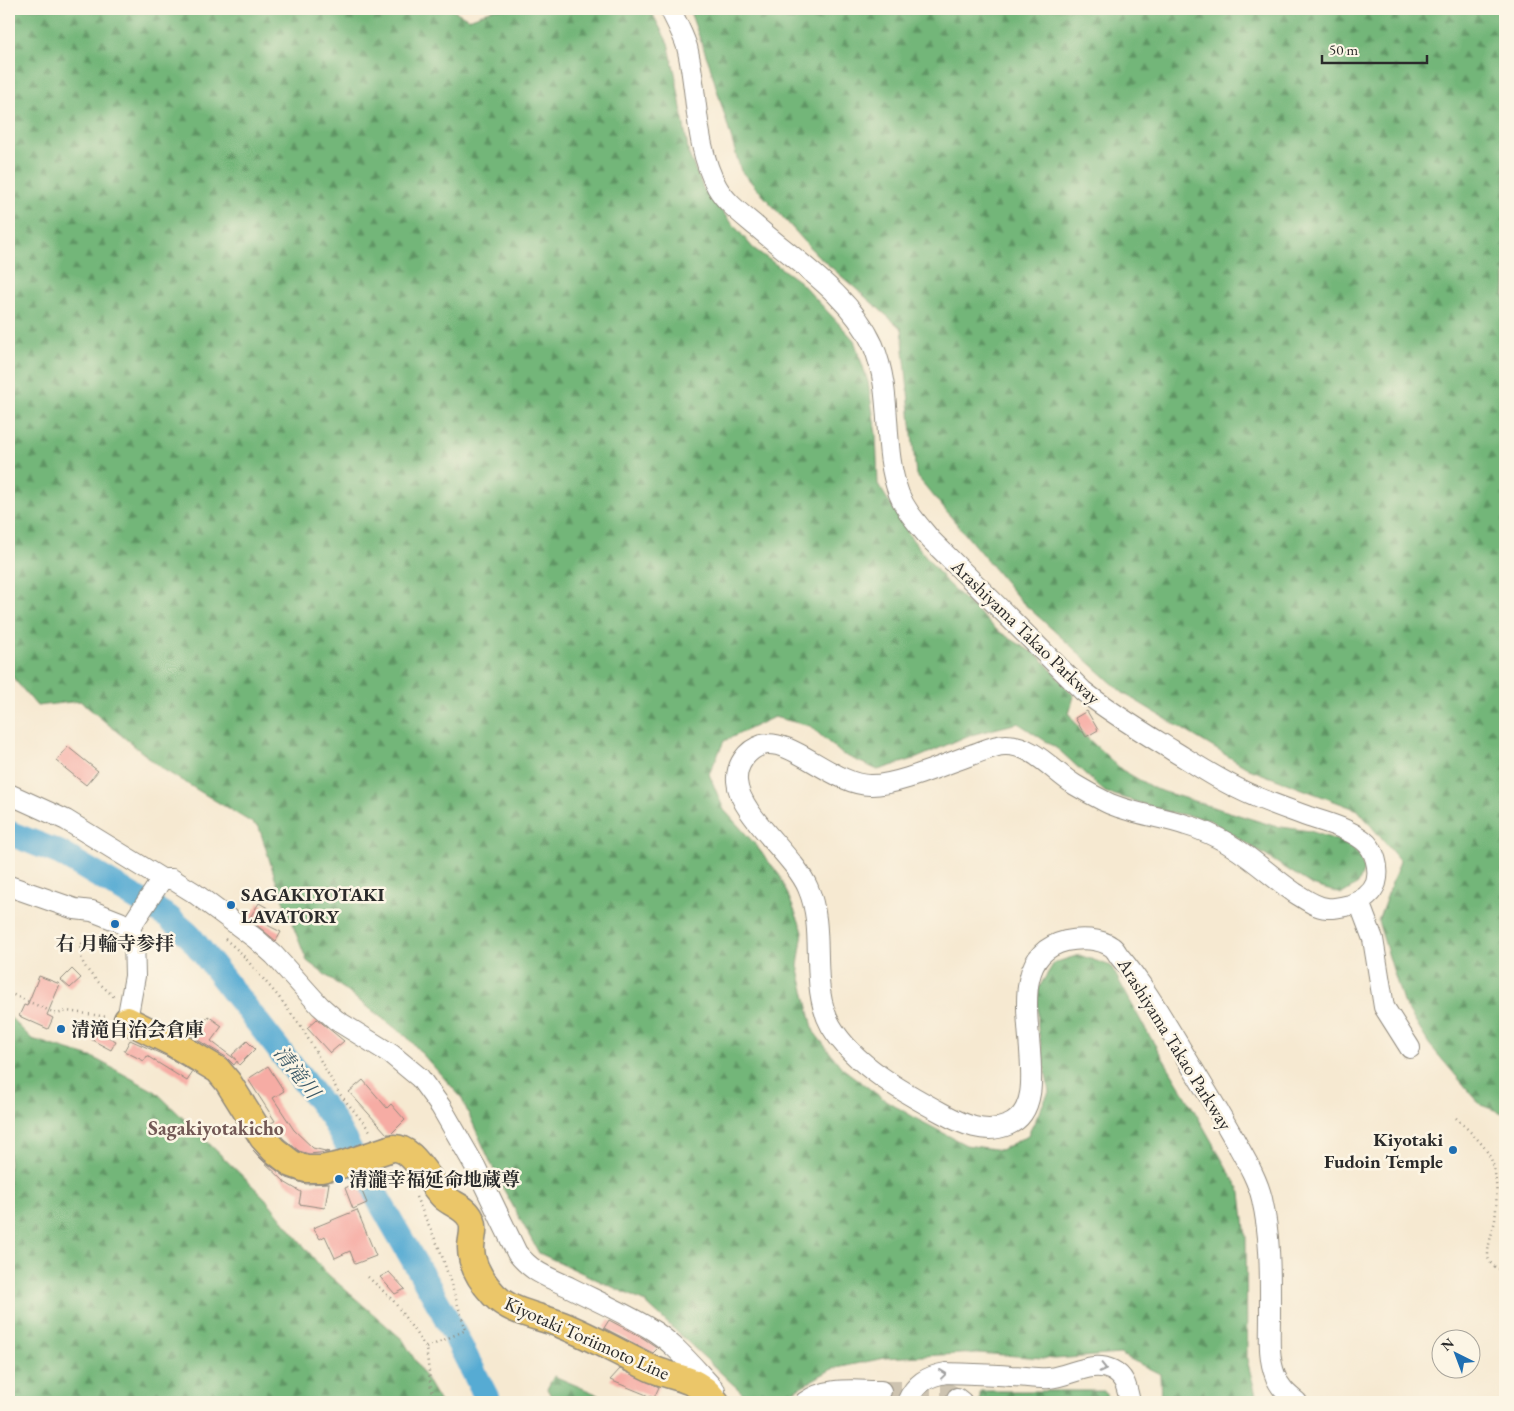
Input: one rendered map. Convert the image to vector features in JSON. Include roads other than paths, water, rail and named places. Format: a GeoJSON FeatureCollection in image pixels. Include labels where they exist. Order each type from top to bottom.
{"type":"FeatureCollection","features":[{"type":"Feature","properties":{"kind":"main road","name":"Kiyotaki Toriimoto Line"},"geometry":{"type":"LineString","coordinates":[[128,1016],[218,1070],[228,1082],[263,1138],[274,1150],[292,1164],[306,1169],[321,1170],[341,1166],[389,1149],[400,1148],[415,1161],[444,1197],[465,1210],[471,1217],[474,1230],[471,1247],[473,1264],[483,1283],[495,1297],[513,1308],[563,1325],[653,1370],[691,1382],[702,1388],[716,1402]]}},
{"type":"Feature","properties":{"kind":"street","name":"Arashiyama Takao Parkway"},"geometry":{"type":"LineString","coordinates":[[670,9],[686,46],[708,169],[717,189],[734,208],[842,300],[872,343],[881,367],[886,390],[892,471],[899,494],[910,515],[932,540],[1083,691],[1106,709],[1209,773],[1249,794],[1343,828],[1363,840],[1373,850],[1377,866],[1376,882],[1370,892],[1359,902],[1343,907],[1326,908],[1309,902],[1272,877],[1225,841],[1190,826],[1110,804],[1072,783],[1038,757],[1022,748],[1004,745],[884,784],[865,786],[844,780],[787,748],[776,744],[761,746],[749,752],[739,766],[736,778],[740,796],[750,812],[784,852],[806,883],[814,905],[818,937],[821,995],[829,1022],[844,1045],[866,1067],[945,1115],[969,1126],[988,1130],[1004,1127],[1018,1120],[1028,1104],[1031,1081],[1027,1001],[1031,971],[1039,954],[1056,944],[1079,939],[1099,941],[1111,946],[1130,968],[1153,1002],[1227,1126],[1261,1192],[1269,1256],[1271,1363],[1280,1386],[1289,1397],[1297,1402]]}},
{"type":"Feature","properties":{"kind":"street"},"geometry":{"type":"LineString","coordinates":[[9,794],[66,820],[161,881],[172,879],[193,892],[274,955],[325,1010],[344,1025],[391,1054],[420,1078],[441,1107],[476,1168],[517,1253],[531,1268],[660,1335],[691,1363],[716,1391],[723,1402]]}},
{"type":"Feature","properties":{"kind":"street"},"geometry":{"type":"LineString","coordinates":[[130,927],[161,881]]}},
{"type":"Feature","properties":{"kind":"street"},"geometry":{"type":"LineString","coordinates":[[9,886],[75,909],[92,911],[130,927],[134,938],[135,976],[128,1016]]}},
{"type":"Feature","properties":{"kind":"street"},"geometry":{"type":"LineString","coordinates":[[1359,902],[1373,939],[1384,1008],[1410,1048]]}},
{"type":"Feature","properties":{"kind":"street"},"geometry":{"type":"LineString","coordinates":[[908,1402],[920,1382],[937,1374],[1050,1378],[1095,1366],[1112,1370],[1124,1380],[1130,1402]]}},
{"type":"Feature","properties":{"kind":"street"},"geometry":{"type":"LineString","coordinates":[[805,1402],[820,1393],[833,1390],[881,1391]]}},
{"type":"Feature","properties":{"kind":"waterway","name":"清滝川"},"geometry":{"type":"LineString","coordinates":[[9,833],[60,853],[168,917],[189,935],[330,1115],[442,1310],[489,1402]]}},
{"type":"Feature","properties":{"kind":"tunnel"},"geometry":{"type":"LineString","coordinates":[[881,1391],[944,1391],[957,1398]]}},
{"type":"Feature","properties":{"kind":"place","name":"SAGAKIYOTAKI LAVATORY"},"geometry":{"type":"Point","coordinates":[231,905]}},
{"type":"Feature","properties":{"kind":"place","name":"右 月輪寺参拝"},"geometry":{"type":"Point","coordinates":[115,924]}},
{"type":"Feature","properties":{"kind":"place","name":"清滝自治会倉庫"},"geometry":{"type":"Point","coordinates":[61,1029]}},
{"type":"Feature","properties":{"kind":"place","name":"Kiyotaki Fudoin Temple"},"geometry":{"type":"Point","coordinates":[1453,1150]}},
{"type":"Feature","properties":{"kind":"place","name":"清瀧幸福延命地蔵尊"},"geometry":{"type":"Point","coordinates":[339,1179]}},
{"type":"Feature","properties":{"kind":"district","name":"Sagakiyotakicho"},"geometry":{"type":"Point","coordinates":[216,1128]}}]}
